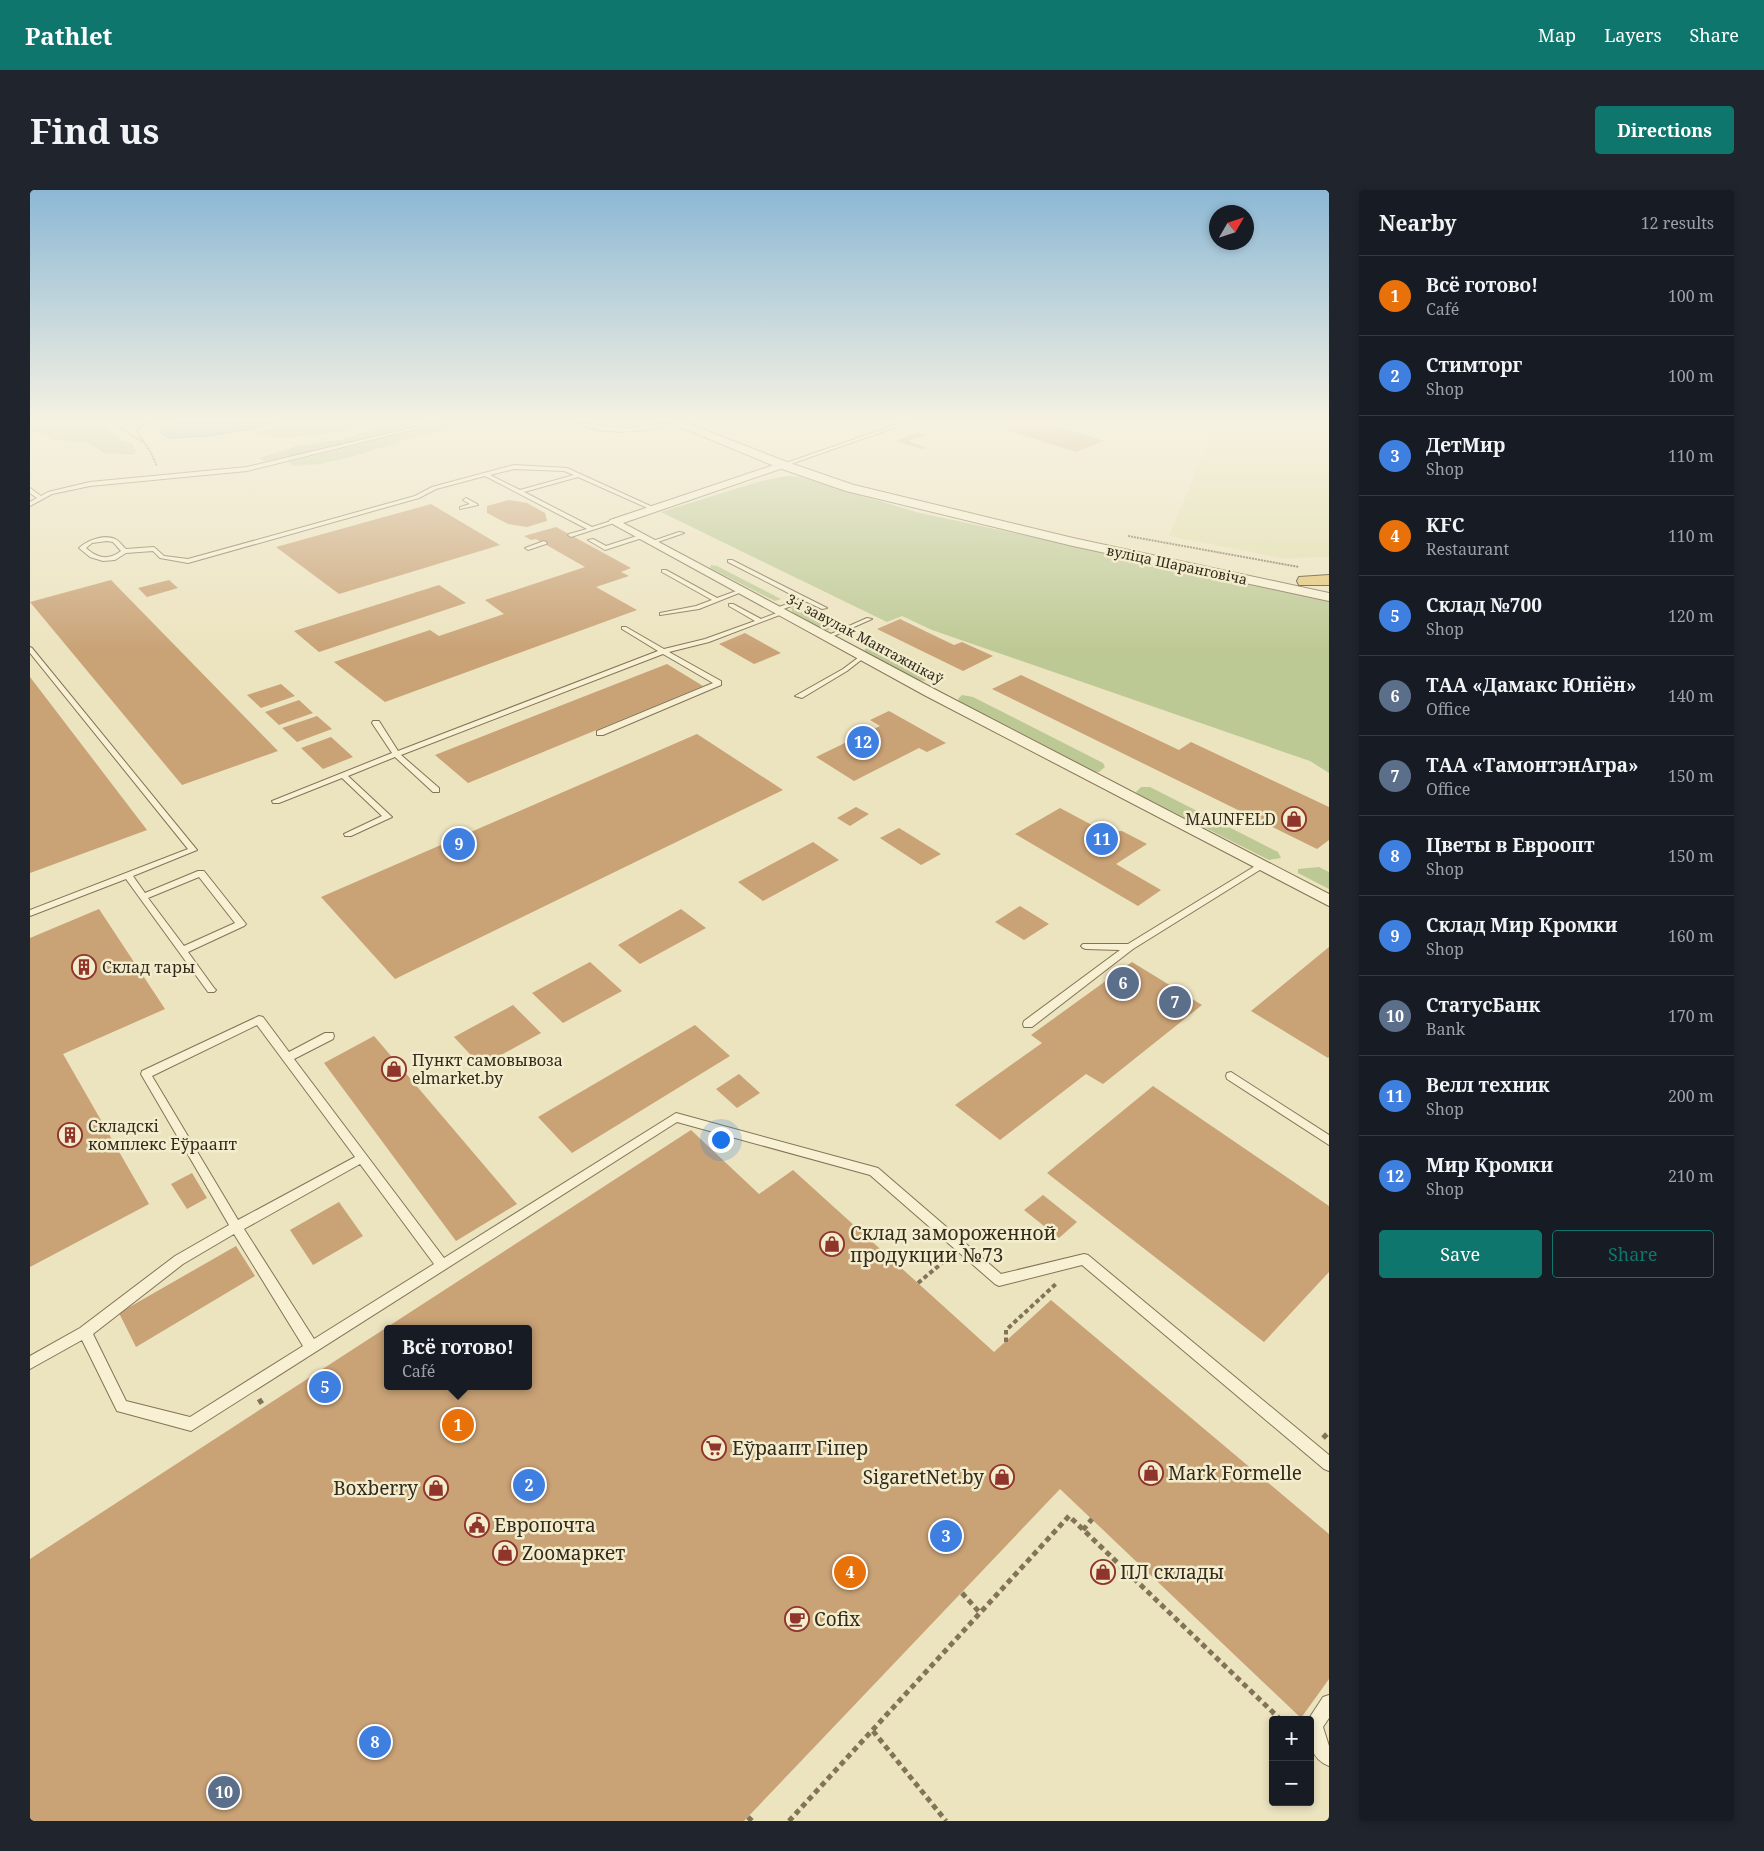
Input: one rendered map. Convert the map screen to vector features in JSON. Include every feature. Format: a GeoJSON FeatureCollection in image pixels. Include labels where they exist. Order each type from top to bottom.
{"type":"FeatureCollection","features":[{"type":"Feature","properties":{"kind":"highway"},"geometry":{"type":"LineString","coordinates":[[1303,574],[1329,580]]}},
{"type":"Feature","properties":{"kind":"street"},"geometry":{"type":"LineString","coordinates":[[614,522],[683,499]]}},
{"type":"Feature","properties":{"kind":"street"},"geometry":{"type":"LineString","coordinates":[[893,499],[1073,542]]}},
{"type":"Feature","properties":{"kind":"street","name":"3-і завулак Мантажнікаў"},"geometry":{"type":"LineString","coordinates":[[614,522],[827,637],[1329,901]]}},
{"type":"Feature","properties":{"kind":"street","name":"вуліца Шаранговіча"},"geometry":{"type":"LineString","coordinates":[[1073,542],[1303,574],[1329,585]]}},
{"type":"Feature","properties":{"kind":"street","name":"вуліца Шаранговіча"},"geometry":{"type":"LineString","coordinates":[[1073,542],[1329,597]]}},
{"type":"Feature","properties":{"kind":"lane"},"geometry":{"type":"LineString","coordinates":[[124,551],[115,541],[107,539],[90,542],[82,548],[91,557],[98,559],[114,557],[124,551],[154,549],[162,557],[188,561],[408,499]]}},
{"type":"Feature","properties":{"kind":"lane"},"geometry":{"type":"LineString","coordinates":[[533,499],[592,529]]}},
{"type":"Feature","properties":{"kind":"lane"},"geometry":{"type":"LineString","coordinates":[[632,499],[654,509]]}},
{"type":"Feature","properties":{"kind":"lane"},"geometry":{"type":"LineString","coordinates":[[462,508],[475,505],[466,500]]}},
{"type":"Feature","properties":{"kind":"lane"},"geometry":{"type":"LineString","coordinates":[[571,535],[614,522]]}},
{"type":"Feature","properties":{"kind":"lane"},"geometry":{"type":"LineString","coordinates":[[591,540],[605,548],[681,533]]}},
{"type":"Feature","properties":{"kind":"lane"},"geometry":{"type":"LineString","coordinates":[[528,548],[544,543]]}},
{"type":"Feature","properties":{"kind":"lane"},"geometry":{"type":"LineString","coordinates":[[730,561],[824,608]]}},
{"type":"Feature","properties":{"kind":"lane"},"geometry":{"type":"LineString","coordinates":[[664,572],[717,600]]}},
{"type":"Feature","properties":{"kind":"lane"},"geometry":{"type":"LineString","coordinates":[[662,614],[697,608],[741,591]]}},
{"type":"Feature","properties":{"kind":"lane"},"geometry":{"type":"LineString","coordinates":[[276,801],[664,651],[707,641],[760,621],[805,599]]}},
{"type":"Feature","properties":{"kind":"lane"},"geometry":{"type":"LineString","coordinates":[[731,605],[760,621]]}},
{"type":"Feature","properties":{"kind":"lane"},"geometry":{"type":"LineString","coordinates":[[827,637],[870,619]]}},
{"type":"Feature","properties":{"kind":"lane"},"geometry":{"type":"LineString","coordinates":[[600,733],[718,683],[624,628]]}},
{"type":"Feature","properties":{"kind":"lane"},"geometry":{"type":"LineString","coordinates":[[30,649],[193,850],[30,914]]}},
{"type":"Feature","properties":{"kind":"lane"},"geometry":{"type":"LineString","coordinates":[[799,696],[846,670],[863,656]]}},
{"type":"Feature","properties":{"kind":"lane"},"geometry":{"type":"LineString","coordinates":[[376,724],[396,754],[436,790]]}},
{"type":"Feature","properties":{"kind":"lane"},"geometry":{"type":"LineString","coordinates":[[343,775],[388,817],[348,834]]}},
{"type":"Feature","properties":{"kind":"lane"},"geometry":{"type":"LineString","coordinates":[[1028,1024],[1130,947],[1260,866]]}},
{"type":"Feature","properties":{"kind":"lane"},"geometry":{"type":"LineString","coordinates":[[142,897],[201,873],[241,924],[183,950]]}},
{"type":"Feature","properties":{"kind":"lane"},"geometry":{"type":"LineString","coordinates":[[127,875],[211,990]]}},
{"type":"Feature","properties":{"kind":"lane"},"geometry":{"type":"LineString","coordinates":[[1086,946],[1130,947]]}},
{"type":"Feature","properties":{"kind":"lane"},"geometry":{"type":"LineString","coordinates":[[312,1348],[236,1228],[146,1074],[259,1020],[442,1265]]}},
{"type":"Feature","properties":{"kind":"lane"},"geometry":{"type":"LineString","coordinates":[[287,1058],[330,1036]]}},
{"type":"Feature","properties":{"kind":"lane"},"geometry":{"type":"LineString","coordinates":[[1231,1076],[1329,1141]]}},
{"type":"Feature","properties":{"kind":"lane"},"geometry":{"type":"LineString","coordinates":[[85,1332],[122,1406],[191,1424],[676,1117],[874,1171],[999,1280],[1084,1259],[1329,1464]]}},
{"type":"Feature","properties":{"kind":"lane"},"geometry":{"type":"LineString","coordinates":[[30,1363],[85,1332],[179,1260],[362,1158]]}},
{"type":"Feature","properties":{"kind":"lane"},"geometry":{"type":"LineString","coordinates":[[1329,1703],[1314,1726],[1320,1749],[1329,1758]]}},
{"type":"Feature","properties":{"kind":"path"},"geometry":{"type":"LineString","coordinates":[[1125,536],[1303,574]]}},
{"type":"Feature","properties":{"kind":"path"},"geometry":{"type":"LineString","coordinates":[[918,1283],[961,1246]]}},
{"type":"Feature","properties":{"kind":"path"},"geometry":{"type":"LineString","coordinates":[[1006,1342],[1006,1330],[1084,1259]]}},
{"type":"Feature","properties":{"kind":"path"},"geometry":{"type":"LineString","coordinates":[[789,1821],[1069,1516],[1277,1716]]}},
{"type":"Feature","properties":{"kind":"path"},"geometry":{"type":"LineString","coordinates":[[1083,1530],[1092,1519]]}},
{"type":"Feature","properties":{"kind":"path"},"geometry":{"type":"LineString","coordinates":[[962,1593],[981,1614]]}},
{"type":"Feature","properties":{"kind":"path"},"geometry":{"type":"LineString","coordinates":[[873,1731],[946,1821]]}},
{"type":"Feature","properties":{"kind":"shaded area"},"geometry":{"type":"Polygon","coordinates":[[[1184,499],[1329,499],[1329,557],[1282,558],[1169,536],[1184,499]]]}},
{"type":"Feature","properties":{"kind":"green space"},"geometry":{"type":"Polygon","coordinates":[[[703,499],[873,499],[916,512],[1329,601],[1329,773],[1310,761],[932,630],[902,616],[887,622],[661,512],[703,499]]]}},
{"type":"Feature","properties":{"kind":"green space"},"geometry":{"type":"Polygon","coordinates":[[[711,565],[717,566],[781,599],[775,601],[710,568],[711,565]]]}},
{"type":"Feature","properties":{"kind":"green space"},"geometry":{"type":"Polygon","coordinates":[[[797,606],[839,627],[825,631],[793,614],[791,608],[797,606]]]}},
{"type":"Feature","properties":{"kind":"green space"},"geometry":{"type":"Polygon","coordinates":[[[872,646],[879,647],[930,673],[932,677],[924,681],[918,680],[864,653],[865,649],[872,646]]]}},
{"type":"Feature","properties":{"kind":"green space"},"geometry":{"type":"Polygon","coordinates":[[[962,695],[973,697],[1103,763],[1105,767],[1099,772],[1093,772],[960,703],[958,699],[962,695]]]}},
{"type":"Feature","properties":{"kind":"green space"},"geometry":{"type":"Polygon","coordinates":[[[1141,787],[1150,787],[1278,852],[1281,858],[1269,860],[1138,794],[1136,792],[1141,787]]]}},
{"type":"Feature","properties":{"kind":"green space"},"geometry":{"type":"Polygon","coordinates":[[[1319,867],[1329,872],[1329,889],[1298,873],[1298,869],[1319,867]]]}},
{"type":"Feature","properties":{"kind":"building"},"geometry":{"type":"Polygon","coordinates":[[[509,500],[527,503],[545,513],[547,521],[527,527],[508,524],[487,513],[487,506],[509,500]]]}},
{"type":"Feature","properties":{"kind":"building"},"geometry":{"type":"Polygon","coordinates":[[[431,504],[500,545],[339,594],[276,547],[431,504]]]}},
{"type":"Feature","properties":{"kind":"building"},"geometry":{"type":"Polygon","coordinates":[[[556,527],[631,568],[621,572],[629,576],[596,587],[637,610],[385,702],[334,662],[430,630],[439,636],[504,614],[485,600],[585,567],[536,539],[531,540],[524,536],[556,527]]]}},
{"type":"Feature","properties":{"kind":"building"},"geometry":{"type":"Polygon","coordinates":[[[111,580],[278,751],[182,785],[30,602],[111,580]]]}},
{"type":"Feature","properties":{"kind":"building"},"geometry":{"type":"Polygon","coordinates":[[[169,580],[178,588],[147,597],[138,588],[169,580]]]}},
{"type":"Feature","properties":{"kind":"building"},"geometry":{"type":"Polygon","coordinates":[[[439,585],[466,603],[319,652],[294,631],[439,585]]]}},
{"type":"Feature","properties":{"kind":"building"},"geometry":{"type":"Polygon","coordinates":[[[900,619],[954,645],[962,642],[993,656],[963,671],[877,629],[900,619]]]}},
{"type":"Feature","properties":{"kind":"building"},"geometry":{"type":"Polygon","coordinates":[[[745,633],[781,653],[754,664],[719,644],[745,633]]]}},
{"type":"Feature","properties":{"kind":"building"},"geometry":{"type":"Polygon","coordinates":[[[667,664],[703,686],[468,783],[435,755],[667,664]]]}},
{"type":"Feature","properties":{"kind":"building"},"geometry":{"type":"Polygon","coordinates":[[[1021,675],[1179,750],[1191,742],[1329,807],[1329,840],[1317,849],[992,689],[1021,675]]]}},
{"type":"Feature","properties":{"kind":"building"},"geometry":{"type":"Polygon","coordinates":[[[30,677],[147,830],[30,873],[30,677]]]}},
{"type":"Feature","properties":{"kind":"building"},"geometry":{"type":"Polygon","coordinates":[[[281,684],[295,696],[261,708],[247,695],[281,684]]]}},
{"type":"Feature","properties":{"kind":"building"},"geometry":{"type":"Polygon","coordinates":[[[299,700],[313,713],[279,725],[265,712],[299,700]]]}},
{"type":"Feature","properties":{"kind":"building"},"geometry":{"type":"Polygon","coordinates":[[[889,711],[946,743],[927,752],[919,748],[854,781],[816,757],[880,726],[870,720],[889,711]]]}},
{"type":"Feature","properties":{"kind":"building"},"geometry":{"type":"Polygon","coordinates":[[[317,716],[332,729],[297,742],[282,728],[317,716]]]}},
{"type":"Feature","properties":{"kind":"building"},"geometry":{"type":"Polygon","coordinates":[[[697,734],[783,790],[395,979],[321,897],[697,734]]]}},
{"type":"Feature","properties":{"kind":"building"},"geometry":{"type":"Polygon","coordinates":[[[331,737],[353,757],[323,769],[301,748],[331,737]]]}},
{"type":"Feature","properties":{"kind":"building"},"geometry":{"type":"Polygon","coordinates":[[[856,807],[869,814],[850,826],[837,818],[856,807]]]}},
{"type":"Feature","properties":{"kind":"building"},"geometry":{"type":"Polygon","coordinates":[[[1060,808],[1105,832],[1122,831],[1147,844],[1116,864],[1161,890],[1138,906],[1015,834],[1060,808]]]}},
{"type":"Feature","properties":{"kind":"building"},"geometry":{"type":"Polygon","coordinates":[[[899,828],[941,854],[921,865],[880,838],[899,828]]]}},
{"type":"Feature","properties":{"kind":"building"},"geometry":{"type":"Polygon","coordinates":[[[813,842],[839,860],[763,901],[738,882],[813,842]]]}},
{"type":"Feature","properties":{"kind":"building"},"geometry":{"type":"Polygon","coordinates":[[[1020,906],[1049,924],[1024,940],[995,922],[1020,906]]]}},
{"type":"Feature","properties":{"kind":"building"},"geometry":{"type":"Polygon","coordinates":[[[99,909],[165,1009],[63,1054],[149,1204],[30,1267],[30,938],[99,909]]]}},
{"type":"Feature","properties":{"kind":"building"},"geometry":{"type":"Polygon","coordinates":[[[681,909],[706,928],[640,964],[618,945],[681,909]]]}},
{"type":"Feature","properties":{"kind":"building"},"geometry":{"type":"Polygon","coordinates":[[[1329,947],[1329,1057],[1328,1058],[1251,1011],[1329,947]]]}},
{"type":"Feature","properties":{"kind":"building"},"geometry":{"type":"Polygon","coordinates":[[[590,962],[622,991],[563,1023],[532,993],[590,962]]]}},
{"type":"Feature","properties":{"kind":"building"},"geometry":{"type":"Polygon","coordinates":[[[1132,962],[1202,1005],[1103,1084],[1086,1074],[1000,1140],[955,1105],[1042,1043],[1031,1035],[1132,962]]]}},
{"type":"Feature","properties":{"kind":"building"},"geometry":{"type":"Polygon","coordinates":[[[513,1005],[541,1033],[481,1066],[454,1037],[513,1005]]]}},
{"type":"Feature","properties":{"kind":"building"},"geometry":{"type":"Polygon","coordinates":[[[695,1025],[730,1056],[572,1153],[538,1117],[695,1025]]]}},
{"type":"Feature","properties":{"kind":"building"},"geometry":{"type":"Polygon","coordinates":[[[374,1036],[517,1204],[456,1241],[324,1063],[374,1036]]]}},
{"type":"Feature","properties":{"kind":"building"},"geometry":{"type":"Polygon","coordinates":[[[739,1074],[760,1093],[737,1108],[716,1089],[739,1074]]]}},
{"type":"Feature","properties":{"kind":"building"},"geometry":{"type":"Polygon","coordinates":[[[1153,1086],[1329,1206],[1329,1272],[1264,1342],[1047,1173],[1153,1086]]]}},
{"type":"Feature","properties":{"kind":"building","name":"Еўраапт Гіпер"},"geometry":{"type":"Polygon","coordinates":[[[691,1130],[759,1194],[793,1170],[994,1352],[1051,1300],[1329,1534],[1329,1679],[1302,1716],[1299,1716],[1060,1489],[744,1821],[30,1821],[30,1559],[384,1329],[384,1390],[532,1390],[532,1325],[391,1325],[691,1130]]]}},
{"type":"Feature","properties":{"kind":"building"},"geometry":{"type":"Polygon","coordinates":[[[192,1173],[207,1198],[187,1209],[171,1184],[192,1173]]]}},
{"type":"Feature","properties":{"kind":"building"},"geometry":{"type":"Polygon","coordinates":[[[1043,1195],[1077,1222],[1059,1238],[1024,1210],[1043,1195]]]}},
{"type":"Feature","properties":{"kind":"building"},"geometry":{"type":"Polygon","coordinates":[[[339,1202],[363,1236],[313,1265],[290,1230],[339,1202]]]}},
{"type":"Feature","properties":{"kind":"building"},"geometry":{"type":"Polygon","coordinates":[[[236,1246],[255,1276],[136,1347],[119,1313],[236,1246]]]}},
{"type":"Feature","properties":{"kind":"place","name":"Мир Кромки"},"geometry":{"type":"Point","coordinates":[863,742]}},
{"type":"Feature","properties":{"kind":"place","name":"MAUNFELD"},"geometry":{"type":"Point","coordinates":[1294,819]}},
{"type":"Feature","properties":{"kind":"place","name":"Велл техник"},"geometry":{"type":"Point","coordinates":[1102,839]}},
{"type":"Feature","properties":{"kind":"place","name":"Склад Мир Кромки"},"geometry":{"type":"Point","coordinates":[459,844]}},
{"type":"Feature","properties":{"kind":"place","name":"Склад тары"},"geometry":{"type":"Point","coordinates":[84,967]}},
{"type":"Feature","properties":{"kind":"place","name":"ТАА «Дамакс Юніён»"},"geometry":{"type":"Point","coordinates":[1123,983]}},
{"type":"Feature","properties":{"kind":"place","name":"ТАА «ТамонтэнАгра»"},"geometry":{"type":"Point","coordinates":[1175,1002]}},
{"type":"Feature","properties":{"kind":"place","name":"Пункт самовывоза elmarket.by"},"geometry":{"type":"Point","coordinates":[394,1069]}},
{"type":"Feature","properties":{"kind":"place","name":"Складскі комплекс Еўраапт"},"geometry":{"type":"Point","coordinates":[70,1135]}},
{"type":"Feature","properties":{"kind":"place","name":"Склад замороженной продукции №73"},"geometry":{"type":"Point","coordinates":[832,1244]}},
{"type":"Feature","properties":{"kind":"place","name":"Склад №700"},"geometry":{"type":"Point","coordinates":[325,1387]}},
{"type":"Feature","properties":{"kind":"place","name":"Всё готово!"},"geometry":{"type":"Point","coordinates":[458,1425]}},
{"type":"Feature","properties":{"kind":"place","name":"Еўраапт Гіпер"},"geometry":{"type":"Point","coordinates":[714,1448]}},
{"type":"Feature","properties":{"kind":"place","name":"Mark Formelle"},"geometry":{"type":"Point","coordinates":[1151,1473]}},
{"type":"Feature","properties":{"kind":"place","name":"SigaretNet.by"},"geometry":{"type":"Point","coordinates":[1002,1477]}},
{"type":"Feature","properties":{"kind":"place","name":"Стимторг"},"geometry":{"type":"Point","coordinates":[529,1485]}},
{"type":"Feature","properties":{"kind":"place","name":"Boxberry"},"geometry":{"type":"Point","coordinates":[436,1488]}},
{"type":"Feature","properties":{"kind":"place","name":"Европочта"},"geometry":{"type":"Point","coordinates":[477,1525]}},
{"type":"Feature","properties":{"kind":"place","name":"ДетМир"},"geometry":{"type":"Point","coordinates":[946,1536]}},
{"type":"Feature","properties":{"kind":"place","name":"Zooмаркет"},"geometry":{"type":"Point","coordinates":[505,1553]}},
{"type":"Feature","properties":{"kind":"place","name":"KFC"},"geometry":{"type":"Point","coordinates":[850,1572]}},
{"type":"Feature","properties":{"kind":"place","name":"ПЛ склады"},"geometry":{"type":"Point","coordinates":[1103,1572]}},
{"type":"Feature","properties":{"kind":"place","name":"Cofix"},"geometry":{"type":"Point","coordinates":[797,1619]}},
{"type":"Feature","properties":{"kind":"place","name":"Цветы в Евроопт"},"geometry":{"type":"Point","coordinates":[375,1742]}},
{"type":"Feature","properties":{"kind":"place","name":"СтатусБанк"},"geometry":{"type":"Point","coordinates":[224,1792]}}]}
